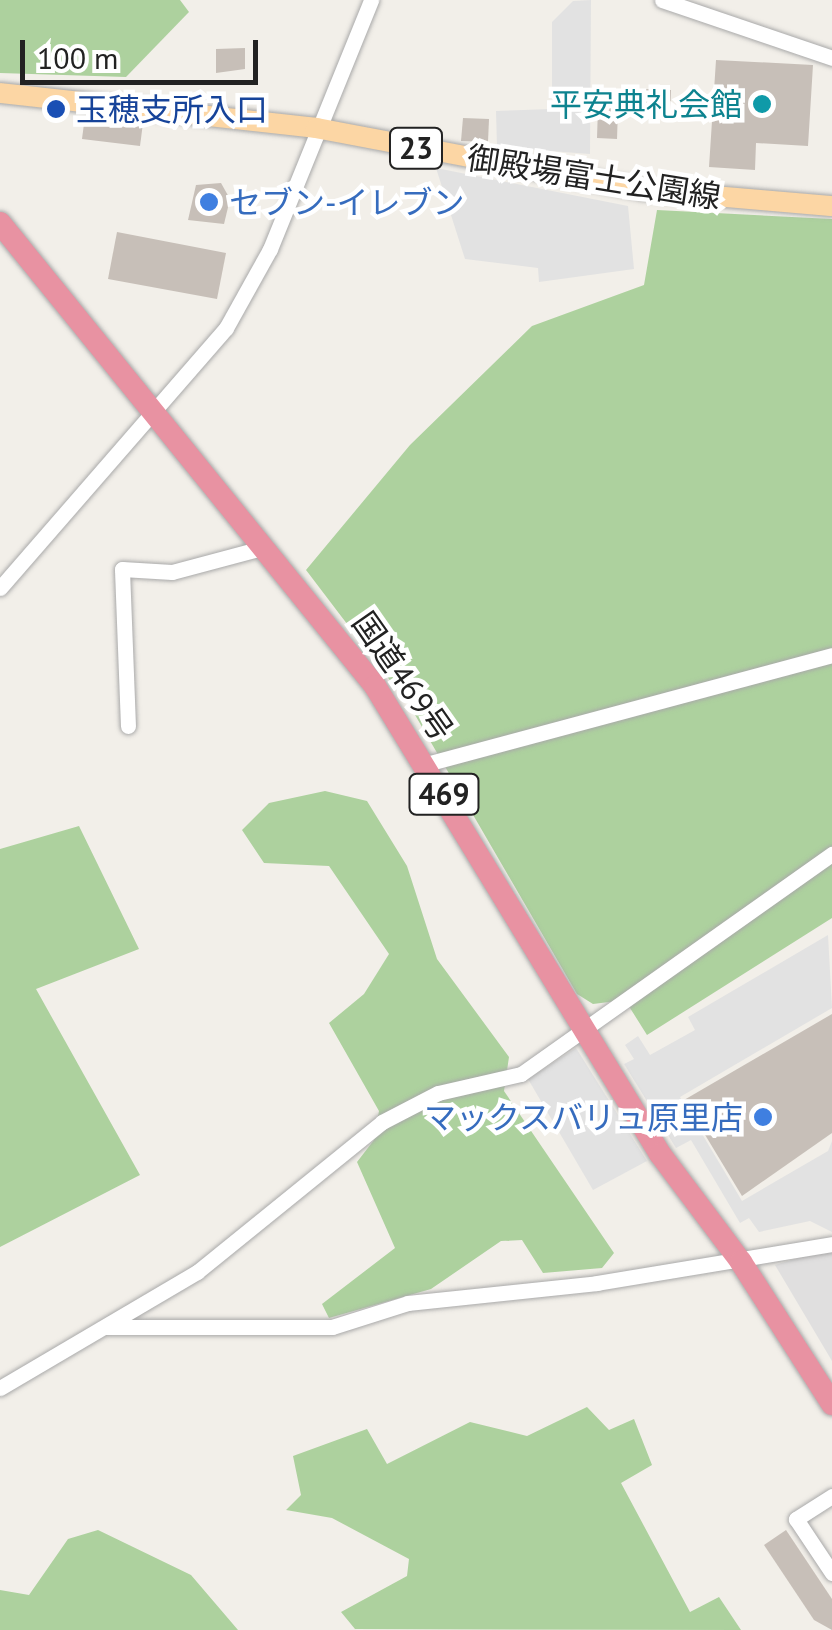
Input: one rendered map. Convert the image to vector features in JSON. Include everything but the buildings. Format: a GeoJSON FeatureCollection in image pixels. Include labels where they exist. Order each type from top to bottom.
{"type":"FeatureCollection","features":[{"type":"Feature","properties":{"kind":"highway","name":"国道469号"},"geometry":{"type":"LineString","coordinates":[[0,223],[376,686],[584,1033],[741,1262],[832,1404]]}},
{"type":"Feature","properties":{"kind":"main road","name":"御殿場富士公園線"},"geometry":{"type":"LineString","coordinates":[[0,93],[316,128],[644,190],[832,206]]}},
{"type":"Feature","properties":{"kind":"street"},"geometry":{"type":"LineString","coordinates":[[0,588],[156,416],[226,328],[270,249],[371,0]]}},
{"type":"Feature","properties":{"kind":"street"},"geometry":{"type":"LineString","coordinates":[[662,0],[832,58]]}},
{"type":"Feature","properties":{"kind":"street"},"geometry":{"type":"LineString","coordinates":[[128,726],[122,569],[172,572],[265,547]]}},
{"type":"Feature","properties":{"kind":"street"},"geometry":{"type":"LineString","coordinates":[[426,764],[832,655]]}},
{"type":"Feature","properties":{"kind":"street"},"geometry":{"type":"LineString","coordinates":[[0,1388],[106,1327],[234,1244],[382,1122],[438,1093],[522,1074],[832,854]]}},
{"type":"Feature","properties":{"kind":"street"},"geometry":{"type":"LineString","coordinates":[[106,1327],[332,1327],[408,1302],[741,1262],[832,1244]]}},
{"type":"Feature","properties":{"kind":"street"},"geometry":{"type":"LineString","coordinates":[[832,1496],[796,1519],[832,1573]]}},
{"type":"Feature","properties":{"kind":"shaded area"},"geometry":{"type":"Polygon","coordinates":[[[591,0],[590,154],[497,147],[496,111],[552,109],[552,22],[573,1],[591,0]]]}},
{"type":"Feature","properties":{"kind":"shaded area"},"geometry":{"type":"Polygon","coordinates":[[[436,168],[628,206],[634,269],[539,282],[538,268],[465,259],[436,168]]]}},
{"type":"Feature","properties":{"kind":"shaded area"},"geometry":{"type":"Polygon","coordinates":[[[828,935],[832,1008],[680,1097],[742,1201],[828,1151],[832,1141],[832,1232],[810,1221],[759,1232],[749,1218],[740,1223],[691,1140],[676,1148],[624,1064],[634,1059],[625,1045],[638,1036],[650,1055],[695,1030],[688,1017],[828,935]]]}},
{"type":"Feature","properties":{"kind":"shaded area"},"geometry":{"type":"Polygon","coordinates":[[[576,1048],[647,1161],[593,1190],[528,1079],[576,1048]]]}},
{"type":"Feature","properties":{"kind":"shaded area"},"geometry":{"type":"Polygon","coordinates":[[[832,1248],[832,1361],[775,1265],[832,1248]]]}},
{"type":"Feature","properties":{"kind":"green space"},"geometry":{"type":"Polygon","coordinates":[[[0,0],[180,0],[189,12],[126,77],[0,73],[0,0]]]}},
{"type":"Feature","properties":{"kind":"green space"},"geometry":{"type":"Polygon","coordinates":[[[657,210],[832,219],[832,918],[647,1035],[625,1000],[593,1004],[577,994],[411,708],[306,570],[410,445],[532,326],[644,285],[657,210]]]}},
{"type":"Feature","properties":{"kind":"green space"},"geometry":{"type":"Polygon","coordinates":[[[325,791],[367,801],[407,866],[437,959],[509,1057],[504,1091],[614,1253],[602,1268],[543,1273],[522,1240],[501,1241],[431,1289],[329,1318],[322,1304],[395,1248],[357,1162],[374,1140],[379,1111],[329,1023],[364,994],[389,954],[329,866],[264,863],[242,830],[269,803],[325,791]]]}},
{"type":"Feature","properties":{"kind":"green space"},"geometry":{"type":"Polygon","coordinates":[[[79,826],[139,949],[36,989],[140,1175],[0,1247],[0,849],[79,826]]]}},
{"type":"Feature","properties":{"kind":"green space"},"geometry":{"type":"Polygon","coordinates":[[[587,1407],[609,1430],[634,1419],[652,1465],[621,1483],[690,1612],[719,1597],[741,1630],[355,1629],[341,1612],[407,1576],[409,1559],[332,1518],[286,1510],[301,1495],[293,1456],[367,1429],[387,1464],[470,1422],[527,1436],[587,1407]]]}},
{"type":"Feature","properties":{"kind":"green space"},"geometry":{"type":"Polygon","coordinates":[[[98,1530],[191,1575],[238,1630],[0,1630],[0,1590],[29,1595],[68,1539],[98,1530]]]}},
{"type":"Feature","properties":{"kind":"place","name":"平安典礼会館"},"geometry":{"type":"Point","coordinates":[762,104]}},
{"type":"Feature","properties":{"kind":"place","name":"玉穂支所入口"},"geometry":{"type":"Point","coordinates":[56,109]}},
{"type":"Feature","properties":{"kind":"place","name":"セブン-イレブン"},"geometry":{"type":"Point","coordinates":[209,202]}},
{"type":"Feature","properties":{"kind":"place","name":"マックスバリュ原里店"},"geometry":{"type":"Point","coordinates":[763,1117]}}]}
